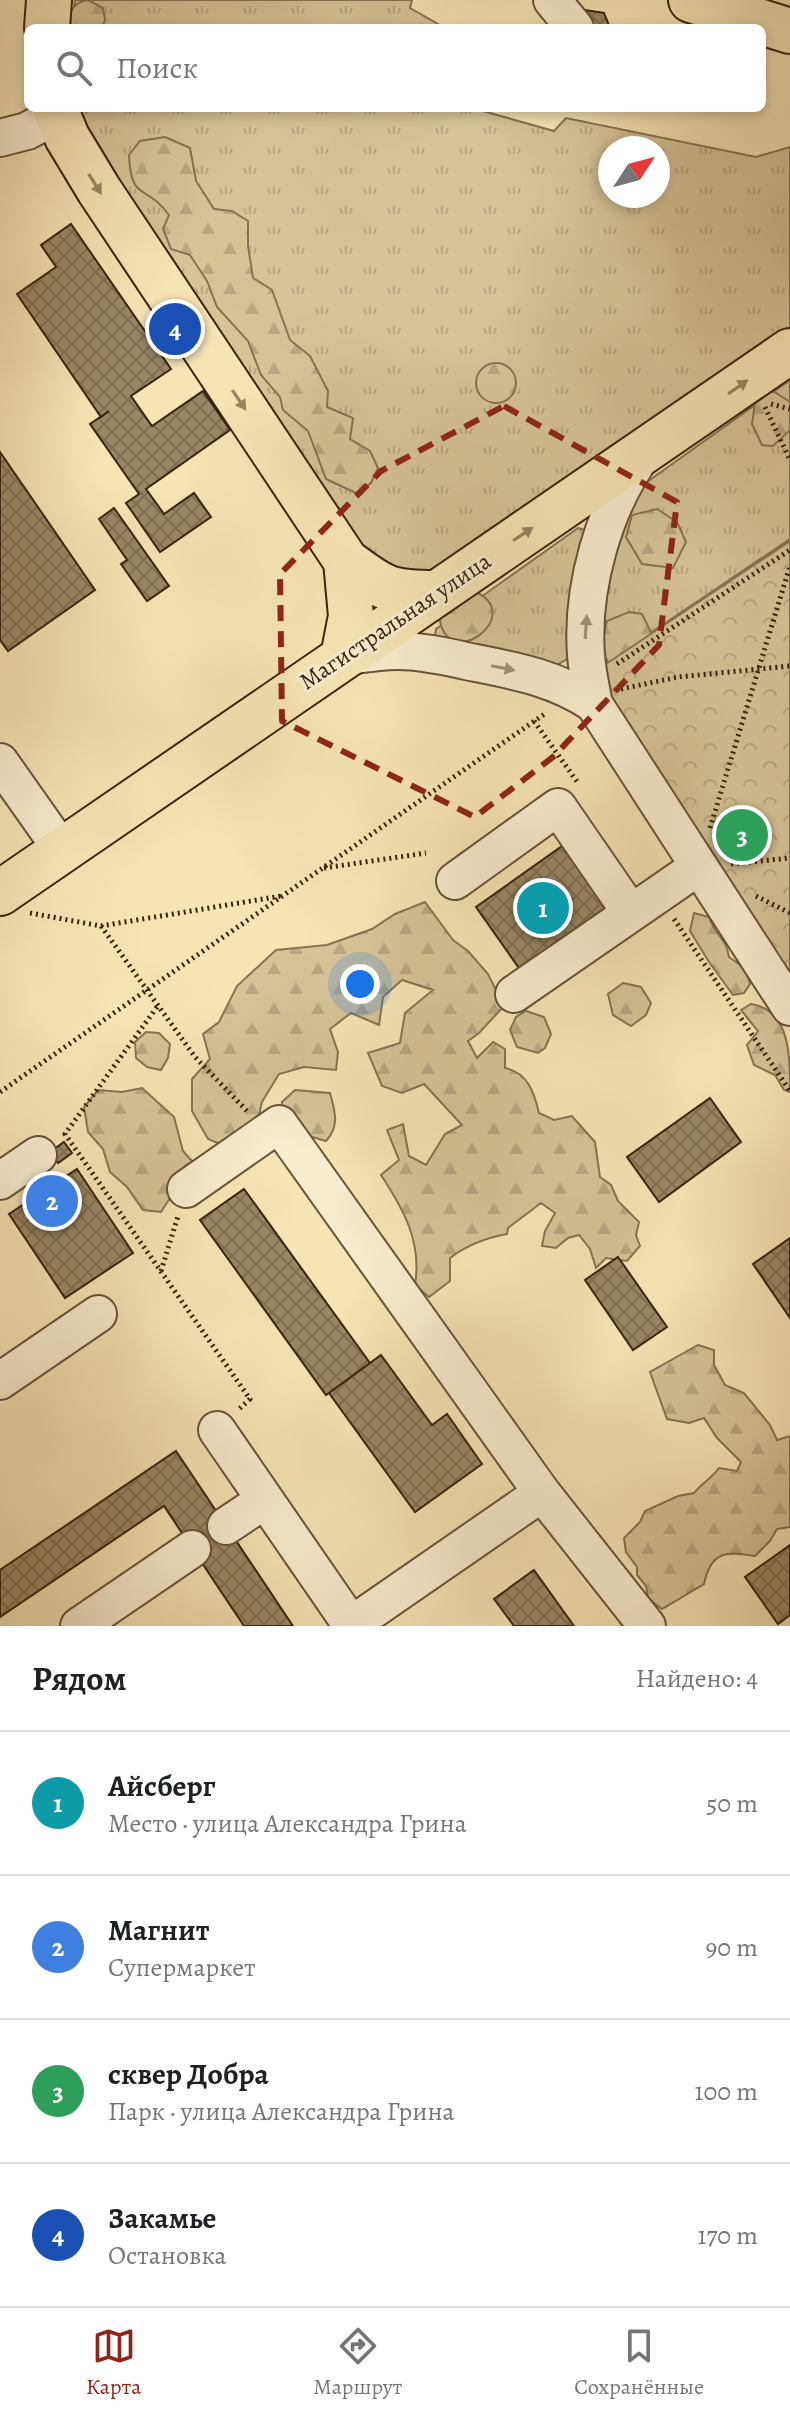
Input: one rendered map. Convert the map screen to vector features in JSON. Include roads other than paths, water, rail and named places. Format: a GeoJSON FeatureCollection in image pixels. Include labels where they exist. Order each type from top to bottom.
{"type":"FeatureCollection","features":[{"type":"Feature","properties":{"kind":"main road"},"geometry":{"type":"LineString","coordinates":[[47,24],[49,0]]}},
{"type":"Feature","properties":{"kind":"main road"},"geometry":{"type":"LineString","coordinates":[[691,0],[747,24]]}},
{"type":"Feature","properties":{"kind":"main road"},"geometry":{"type":"LineString","coordinates":[[56,112],[99,190],[346,561],[377,585],[389,590],[436,593]]}},
{"type":"Feature","properties":{"kind":"main road","name":"Магистральная улица"},"geometry":{"type":"LineString","coordinates":[[11,902],[62,850],[790,351]]}},
{"type":"Feature","properties":{"kind":"main road"},"geometry":{"type":"LineString","coordinates":[[343,657],[351,616],[346,561]]}},
{"type":"Feature","properties":{"kind":"street"},"geometry":{"type":"LineString","coordinates":[[552,0],[572,24]]}},
{"type":"Feature","properties":{"kind":"street"},"geometry":{"type":"LineString","coordinates":[[0,138],[27,131],[56,112]]}},
{"type":"Feature","properties":{"kind":"street"},"geometry":{"type":"LineString","coordinates":[[646,450],[628,474],[614,503],[593,568],[585,627],[586,656],[598,690],[698,867],[790,1007]]}},
{"type":"Feature","properties":{"kind":"street"},"geometry":{"type":"LineString","coordinates":[[346,561],[388,626],[406,641],[455,659]]}},
{"type":"Feature","properties":{"kind":"street"},"geometry":{"type":"LineString","coordinates":[[343,657],[375,651],[401,651],[530,673],[577,692],[598,690]]}},
{"type":"Feature","properties":{"kind":"street"},"geometry":{"type":"LineString","coordinates":[[0,762],[62,850]]}},
{"type":"Feature","properties":{"kind":"street"},"geometry":{"type":"LineString","coordinates":[[455,881],[558,807],[644,904]]}},
{"type":"Feature","properties":{"kind":"street"},"geometry":{"type":"LineString","coordinates":[[514,994],[698,867]]}},
{"type":"Feature","properties":{"kind":"street"},"geometry":{"type":"LineString","coordinates":[[186,1189],[279,1124],[542,1493],[647,1626]]}},
{"type":"Feature","properties":{"kind":"street"},"geometry":{"type":"LineString","coordinates":[[0,1181],[38,1155]]}},
{"type":"Feature","properties":{"kind":"street"},"geometry":{"type":"LineString","coordinates":[[0,1381],[98,1314]]}},
{"type":"Feature","properties":{"kind":"street"},"geometry":{"type":"LineString","coordinates":[[217,1430],[352,1625],[542,1493]]}},
{"type":"Feature","properties":{"kind":"street"},"geometry":{"type":"LineString","coordinates":[[226,1526],[265,1500]]}},
{"type":"Feature","properties":{"kind":"street"},"geometry":{"type":"LineString","coordinates":[[79,1626],[192,1549]]}},
{"type":"Feature","properties":{"kind":"place","name":"Закамье"},"geometry":{"type":"Point","coordinates":[175,329]}},
{"type":"Feature","properties":{"kind":"place","name":"сквер Добра"},"geometry":{"type":"Point","coordinates":[742,835]}},
{"type":"Feature","properties":{"kind":"place","name":"Айсберг"},"geometry":{"type":"Point","coordinates":[543,908]}},
{"type":"Feature","properties":{"kind":"place","name":"Магнит"},"geometry":{"type":"Point","coordinates":[52,1201]}}]}
